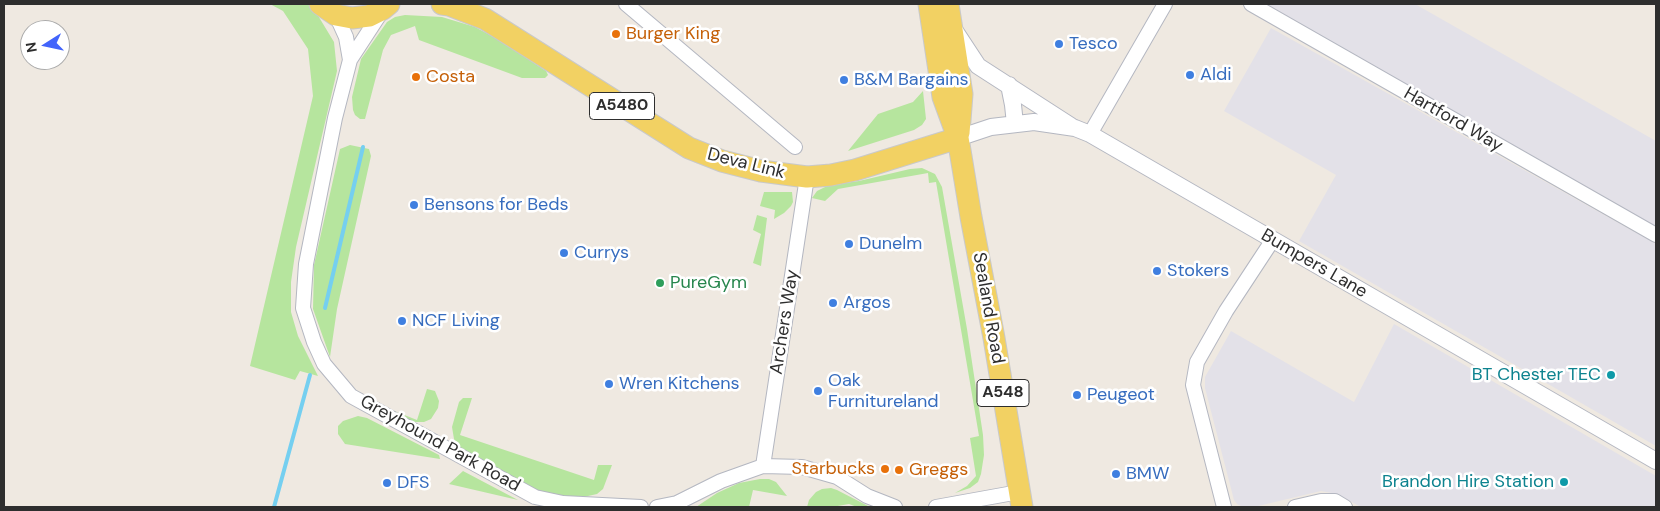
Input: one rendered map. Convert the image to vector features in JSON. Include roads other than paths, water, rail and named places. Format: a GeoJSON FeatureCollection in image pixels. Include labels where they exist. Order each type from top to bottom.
{"type":"FeatureCollection","features":[{"type":"Feature","properties":{"kind":"main road","name":"Deva Link"},"geometry":{"type":"LineString","coordinates":[[447,4],[485,20],[689,148],[722,161],[761,171],[807,177],[831,175],[855,170],[958,138]]}},
{"type":"Feature","properties":{"kind":"main road","name":"Sealand Road"},"geometry":{"type":"LineString","coordinates":[[929,4],[943,97],[958,138],[996,347],[1020,499]]}},
{"type":"Feature","properties":{"kind":"main road","name":"Sealand Road"},"geometry":{"type":"LineString","coordinates":[[948,4],[962,94],[958,138]]}},
{"type":"Feature","properties":{"kind":"main road"},"geometry":{"type":"LineString","coordinates":[[328,9],[352,18],[369,16],[388,5]]}},
{"type":"Feature","properties":{"kind":"street"},"geometry":{"type":"LineString","coordinates":[[626,4],[795,147]]}},
{"type":"Feature","properties":{"kind":"street"},"geometry":{"type":"LineString","coordinates":[[952,26],[978,66],[1082,131],[1165,4]]}},
{"type":"Feature","properties":{"kind":"street","name":"Hartford Way"},"geometry":{"type":"LineString","coordinates":[[1251,4],[1656,235]]}},
{"type":"Feature","properties":{"kind":"street","name":"Greyhound Park Road"},"geometry":{"type":"LineString","coordinates":[[388,5],[350,60],[335,118],[306,264],[304,308],[314,342],[324,364],[351,396],[535,497],[562,505],[641,507]]}},
{"type":"Feature","properties":{"kind":"street","name":"Greyhound Park Road"},"geometry":{"type":"LineString","coordinates":[[328,9],[346,37],[350,60]]}},
{"type":"Feature","properties":{"kind":"street"},"geometry":{"type":"LineString","coordinates":[[1009,85],[1015,124]]}},
{"type":"Feature","properties":{"kind":"street","name":"Bumpers Lane"},"geometry":{"type":"LineString","coordinates":[[958,138],[991,127],[1034,122],[1082,131],[1520,381],[1656,461]]}},
{"type":"Feature","properties":{"kind":"street","name":"Archers Way"},"geometry":{"type":"LineString","coordinates":[[763,466],[807,177]]}},
{"type":"Feature","properties":{"kind":"street"},"geometry":{"type":"LineString","coordinates":[[1224,507],[1193,385],[1197,362],[1226,311],[1272,241]]}},
{"type":"Feature","properties":{"kind":"street"},"geometry":{"type":"LineString","coordinates":[[656,507],[677,503],[721,481],[763,466],[802,467],[837,477],[867,496],[895,507]]}},
{"type":"Feature","properties":{"kind":"street"},"geometry":{"type":"LineString","coordinates":[[936,507],[1020,499]]}},
{"type":"Feature","properties":{"kind":"street"},"geometry":{"type":"LineString","coordinates":[[1295,507],[1321,501],[1332,501],[1345,507]]}},
{"type":"Feature","properties":{"kind":"waterway"},"geometry":{"type":"LineString","coordinates":[[325,308],[363,147]]}},
{"type":"Feature","properties":{"kind":"waterway"},"geometry":{"type":"LineString","coordinates":[[274,507],[310,375]]}},
{"type":"Feature","properties":{"kind":"place","name":"Burger King"},"geometry":{"type":"Point","coordinates":[616,34]}},
{"type":"Feature","properties":{"kind":"place","name":"Tesco"},"geometry":{"type":"Point","coordinates":[1059,44]}},
{"type":"Feature","properties":{"kind":"place","name":"Aldi"},"geometry":{"type":"Point","coordinates":[1190,75]}},
{"type":"Feature","properties":{"kind":"place","name":"Costa"},"geometry":{"type":"Point","coordinates":[416,77]}},
{"type":"Feature","properties":{"kind":"place","name":"B&M Bargains"},"geometry":{"type":"Point","coordinates":[844,80]}},
{"type":"Feature","properties":{"kind":"place","name":"Bensons for Beds"},"geometry":{"type":"Point","coordinates":[414,205]}},
{"type":"Feature","properties":{"kind":"place","name":"Dunelm"},"geometry":{"type":"Point","coordinates":[849,244]}},
{"type":"Feature","properties":{"kind":"place","name":"Currys"},"geometry":{"type":"Point","coordinates":[564,253]}},
{"type":"Feature","properties":{"kind":"place","name":"Stokers"},"geometry":{"type":"Point","coordinates":[1157,271]}},
{"type":"Feature","properties":{"kind":"place","name":"PureGym"},"geometry":{"type":"Point","coordinates":[660,283]}},
{"type":"Feature","properties":{"kind":"place","name":"Argos"},"geometry":{"type":"Point","coordinates":[833,303]}},
{"type":"Feature","properties":{"kind":"place","name":"NCF Living"},"geometry":{"type":"Point","coordinates":[402,321]}},
{"type":"Feature","properties":{"kind":"place","name":"BT Chester TEC"},"geometry":{"type":"Point","coordinates":[1611,375]}},
{"type":"Feature","properties":{"kind":"place","name":"Wren Kitchens"},"geometry":{"type":"Point","coordinates":[609,384]}},
{"type":"Feature","properties":{"kind":"place","name":"Oak Furnitureland"},"geometry":{"type":"Point","coordinates":[818,391]}},
{"type":"Feature","properties":{"kind":"place","name":"Peugeot"},"geometry":{"type":"Point","coordinates":[1077,395]}},
{"type":"Feature","properties":{"kind":"place","name":"Starbucks"},"geometry":{"type":"Point","coordinates":[885,469]}},
{"type":"Feature","properties":{"kind":"place","name":"Greggs"},"geometry":{"type":"Point","coordinates":[899,470]}},
{"type":"Feature","properties":{"kind":"place","name":"BMW"},"geometry":{"type":"Point","coordinates":[1116,474]}},
{"type":"Feature","properties":{"kind":"place","name":"Brandon Hire Station"},"geometry":{"type":"Point","coordinates":[1564,482]}},
{"type":"Feature","properties":{"kind":"place","name":"DFS"},"geometry":{"type":"Point","coordinates":[387,483]}}]}
